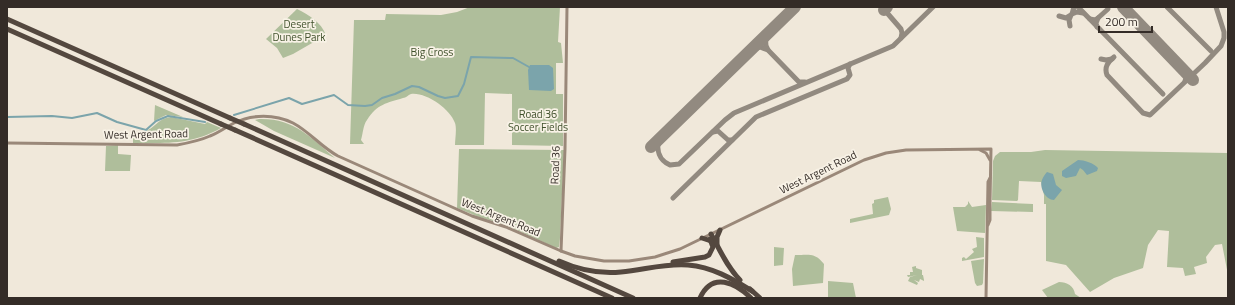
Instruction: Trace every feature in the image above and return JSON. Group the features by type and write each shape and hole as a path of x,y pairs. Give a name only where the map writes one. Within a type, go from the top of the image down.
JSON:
{"highway":[{"path":"7,19 633,298"},
{"path":"7,29 612,298"},
{"path":"478,229 561,263 585,270 615,272 708,256 713,249 710,238 711,234"},
{"path":"717,245 716,237 720,230"},
{"path":"711,234 731,271 760,298"},
{"path":"702,238 711,242"},
{"path":"655,266 677,264 701,267 730,277 752,291"},
{"path":"700,298 706,289 711,285 725,282 738,287 751,298"}],"main road":[{"name":"Road 36","path":"561,251 565,148 567,7"},
{"name":"West Argent Road","path":"7,143 181,144 207,137 243,119 261,116 277,118 299,126 328,150 338,156 472,216 506,227 561,251 596,260 629,261 667,254 860,162 886,153 913,150 991,150 991,161"},
{"path":"979,150 986,153 991,161 986,298"}],"green space":[{"name":"Big Cross","path":"470,7 560,7 558,42 561,43 563,63 556,63 556,94 563,94 563,146 512,145 512,94 485,93 484,145 455,145 456,125 448,112 437,102 417,94 411,94 405,98 392,101 379,107 365,124 361,140 364,144 350,144 354,20 385,20 386,14 441,15 457,12"},
{"name":"Desert Dunes Park","path":"297,9 310,16 318,23 326,35 283,58 277,48 266,39"},
{"path":"155,105 183,117 166,115 154,121"},
{"path":"171,117 205,124 207,122 221,128 199,138 178,142 133,143 133,131 146,131 162,120"},
{"path":"259,119 292,125 309,136 335,158 274,131 255,120"},
{"path":"118,145 118,154 131,155 130,171 105,171 106,146"},
{"path":"459,149 564,150 559,247 556,248 506,225 479,217 457,208"},
{"path":"1045,150 1228,153 1228,275 1222,244 1215,245 1206,257 1207,263 1194,267 1196,274 1185,276 1183,268 1167,267 1169,231 1158,230 1148,245 1143,268 1114,278 1090,292 1066,265 1046,261 1046,204 1044,204 1044,195 1041,182 1019,181 1017,201 992,200 993,161 995,156 1000,152 1031,152"},
{"path":"888,197 891,209 889,215 850,223 850,219 873,214 872,204 874,203 874,200"},
{"path":"968,201 972,207 986,205 985,233 957,231 953,207 965,207 968,204"},
{"path":"992,202 1033,204 1033,212 991,211"},
{"path":"976,237 984,238 984,257 962,261 962,258 964,257 966,259 974,252 972,249 977,247"},
{"path":"774,247 784,248 783,265 774,266"},
{"path":"795,255 811,255 821,260 824,264 823,283 793,286 792,269"},
{"path":"984,259 983,283 982,285 977,286 975,283 971,261"},
{"path":"916,266 916,268 922,270 924,280 920,279 919,282 914,280 918,283 917,285 908,281 910,277 917,275 908,277 907,275 910,275 910,272 913,272 912,267"},
{"path":"828,281 853,283 856,298 828,298"},
{"path":"1059,282 1070,285 1075,294 1081,298 1048,298 1042,290"}],"water":[{"path":"530,65 549,65 553,68 554,89 551,91 529,90 528,70"},
{"path":"1078,160 1086,161 1094,165 1098,168 1097,171 1087,175 1080,168 1076,176 1066,178 1062,176 1062,171"},
{"path":"1047,172 1053,174 1056,185 1062,190 1054,200 1046,196 1041,186 1042,179"}],"waterway":[{"path":"234,115 289,98 302,104 334,95 348,105 372,105 382,98 412,86 419,87 445,98 458,96 464,84 471,57 513,58 529,67"},
{"path":"7,117 52,116 72,118 97,113 117,122 146,130 156,121 168,116 205,122"}],"taxiway":[{"path":"882,7 901,29 901,38"},
{"path":"659,139 658,151 663,160 670,165 679,164 734,113 893,46 933,7"},
{"path":"1074,7 1072,14 1077,12 1083,13"},
{"path":"1078,7 1163,94"},
{"path":"1167,7 1211,51"},
{"path":"1114,57 1107,65 1107,75 1143,113 1150,115 1221,46 1224,38 1224,32 1216,7"},
{"path":"1098,18 1108,9"},
{"path":"1059,16 1066,18 1071,15 1069,20 1070,26"},
{"path":"1090,19 1095,20 1098,18 1096,23 1097,27"},
{"path":"770,31 766,40 768,50 799,82 805,82"},
{"path":"750,51 760,47 768,50"},
{"path":"1101,59 1112,59"},
{"path":"673,198 756,117 847,79 850,75 848,68 850,64"},
{"path":"1182,68 1187,75 1185,81"},
{"path":"713,132 718,131 728,140 732,140"}],"runway":[{"path":"651,147 795,7"},
{"path":"884,10 887,7"},
{"path":"1123,7 1193,80"}],"park label":[{"name":"Road 36 Soccer Fields","path":"538,120"}]}
